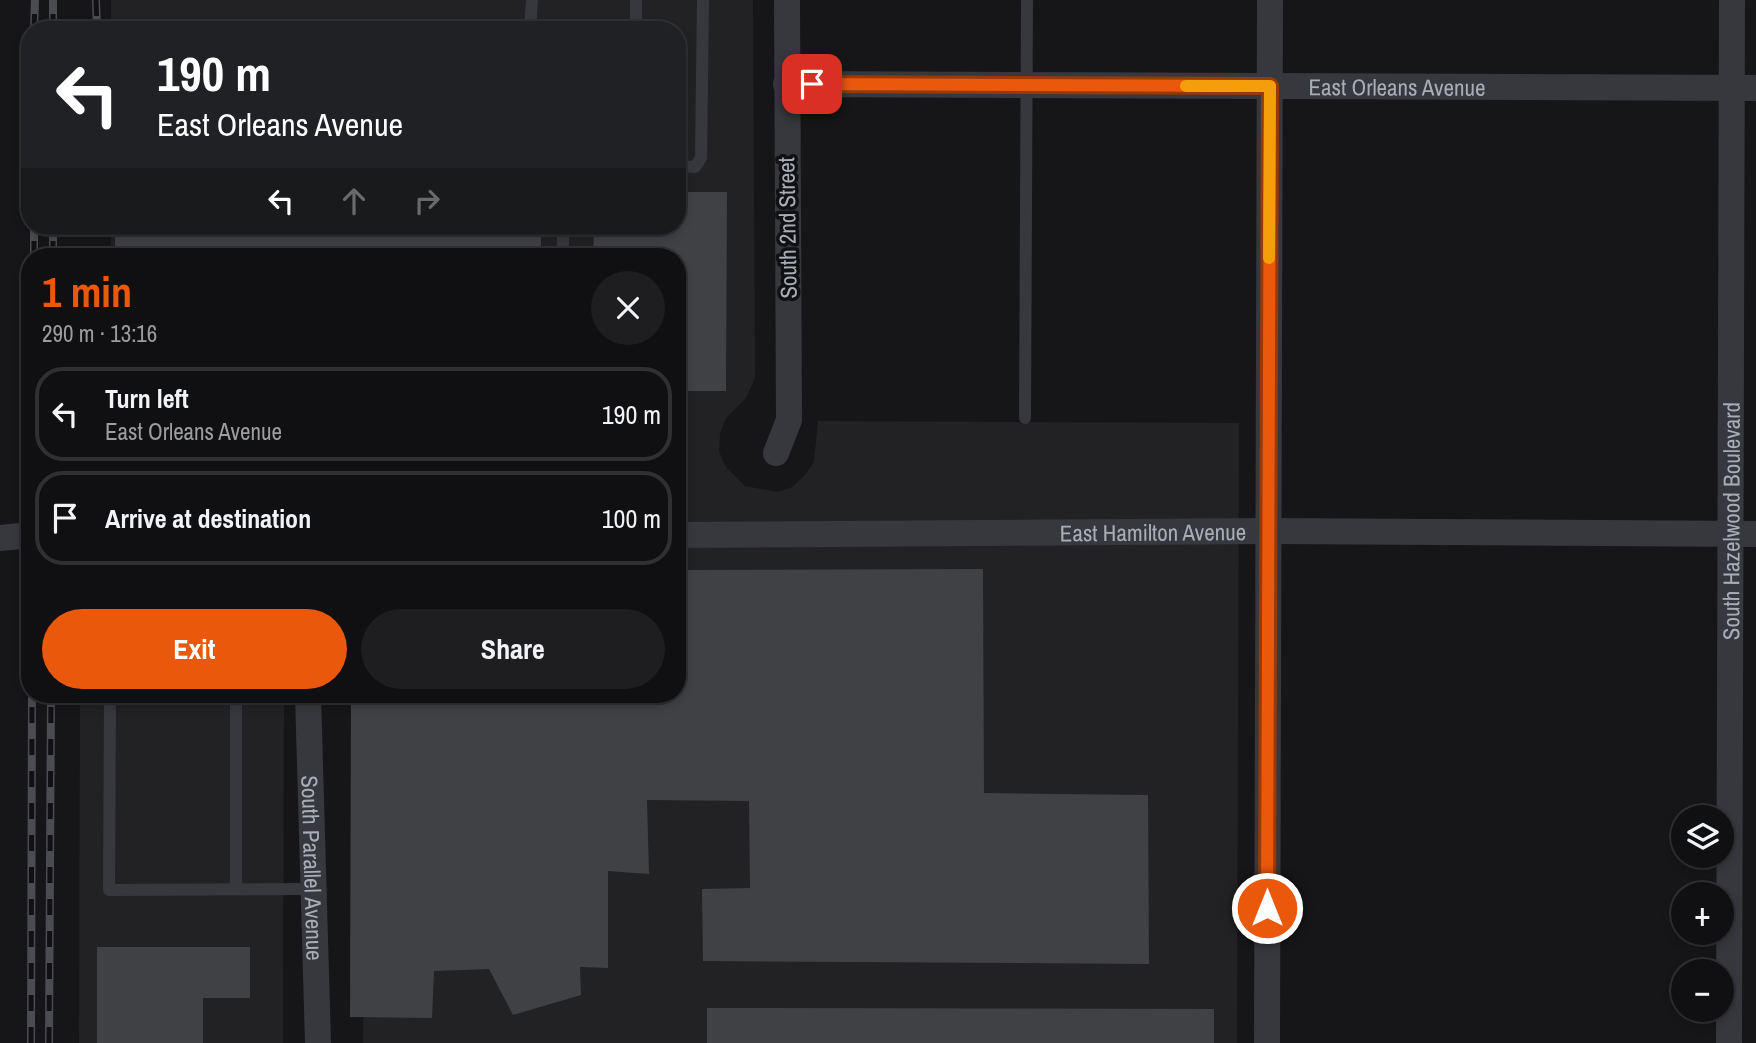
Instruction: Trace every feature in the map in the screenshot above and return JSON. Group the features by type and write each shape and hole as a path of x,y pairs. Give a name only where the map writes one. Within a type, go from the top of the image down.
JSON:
{"street":[{"name":"South 2nd Street","path":"776,453 789,420 787,0"},
{"path":"1267,1043 1270,0"},
{"name":"South Hazelwood Boulevard","path":"1729,1043 1744,534 1744,88 1732,0"},
{"name":"East Orleans Avenue","path":"786,84 1744,88"},
{"name":"East Hamilton Avenue","path":"686,535 1268,531 1744,534"},
{"path":"0,538 21,536"},
{"name":"South Parallel Avenue","path":"308,703 318,1043"}],"lane":[{"path":"531,21 532,0"},
{"path":"636,0 636,21"},
{"path":"686,166 695,167 701,158 703,0"},
{"path":"1025,418 1027,0"},
{"path":"110,703 109,890 314,889"},
{"path":"236,703 236,890"}],"shaded area":[{"path":"111,0 753,0 755,378 746,398 726,418 720,434 719,451 725,466 745,486 778,492 792,487 814,462 818,421 1239,423 1237,1043 363,1043 364,703 686,703 686,248 111,248 111,235 686,235 686,21 111,21"},
{"path":"80,703 284,703 283,1043 79,1043"}],"building":[{"path":"686,192 727,192 726,391 686,391 686,248 593,248 594,235 686,235"},
{"path":"115,235 541,235 541,248 115,248"},
{"path":"983,569 984,793 1148,795 1149,964 703,961 702,889 750,888 749,801 647,800 649,874 608,871 608,968 580,967 581,995 513,1015 489,969 434,971 432,1018 350,1017 351,703 686,703 686,570"},
{"path":"97,947 250,947 250,998 203,998 203,1043 97,1043"},
{"path":"707,1008 1214,1009 1214,1043 707,1043"}],"railway":[{"path":"34,21 35,0"},
{"path":"53,0 53,21"},
{"path":"96,0 97,21"},
{"path":"34,235 34,248"},
{"path":"53,235 53,248"},
{"path":"31,1043 32,703"},
{"path":"49,1043 51,703"}],"slow traffic":[{"path":"1186,86 1270,86 1269,258"}],"route":[{"path":"812,84 1270,86 1267,908"}]}
